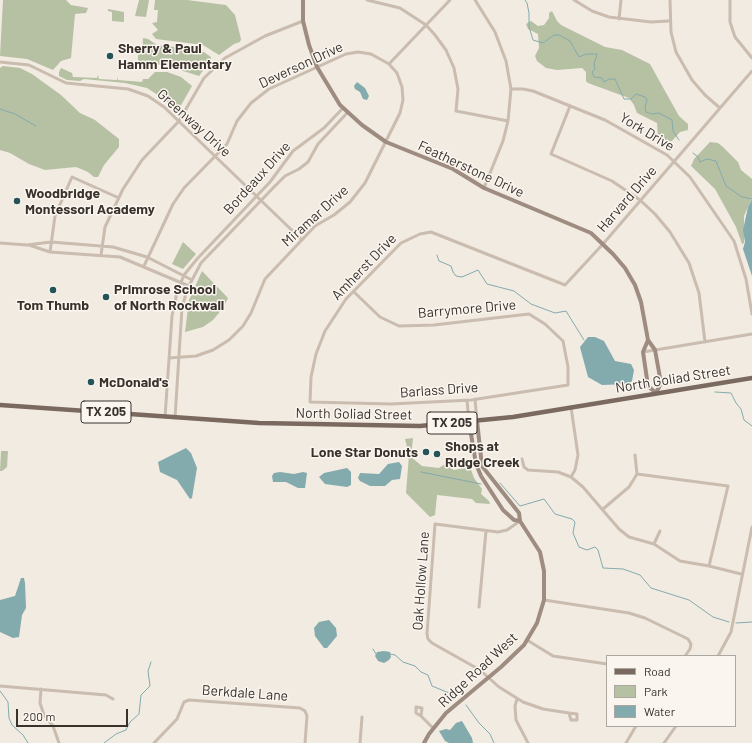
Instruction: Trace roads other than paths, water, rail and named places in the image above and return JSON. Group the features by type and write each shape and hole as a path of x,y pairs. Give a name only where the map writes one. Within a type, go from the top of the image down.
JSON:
{"main road":[{"name":"North Goliad Street","path":"0,404 270,424 402,426 477,421 752,378"}],"street":[{"name":"Featherstone Drive","path":"303,0 304,21 309,45 317,67 343,108 362,125 386,142 453,169 484,188 574,225 591,233 604,244 625,268 635,285 641,302 648,340 655,350 661,383 656,393"},
{"path":"367,0 400,8 426,25 446,50 454,68 458,88 456,111 508,121"},
{"path":"389,64 450,0"},
{"path":"475,0 481,7 495,32 506,61 511,89 508,121 503,141 484,188"},
{"path":"574,0 598,14 651,22 669,21"},
{"path":"619,18 621,0"},
{"path":"670,0 669,21 673,42 682,63 696,85 720,108"},
{"path":"730,0 730,22 735,37 752,58"},
{"path":"101,255 105,227 118,198 142,160 178,121 204,78 225,58 265,36 304,21"},
{"name":"Deverson Drive","path":"144,266 173,204 184,188 216,157 227,144 237,121 251,103 269,90 346,54 358,52 371,54 389,64"},
{"name":"Greenway Drive","path":"0,62 29,65 66,83 128,89 140,92 157,101 302,240"},
{"name":"Miramar Drive","path":"169,358 196,356 213,350 229,340 243,326 251,313 265,279 315,226 334,215 350,202 365,183 400,113 403,100 402,87 397,73 389,64"},
{"name":"Harvard Drive","path":"565,285 604,244 640,200 752,71"},
{"name":"York Drive","path":"511,89 533,91 605,120 667,155 690,177 734,241 746,279 752,314"},
{"path":"570,106 551,154 612,180 640,200 655,214 670,232 688,262 699,293 705,342"},
{"name":"Bordeaux Drive","path":"165,417 172,316 180,283 184,275 257,197 293,151 324,128 343,108"},
{"name":"Bordeaux Drive","path":"175,418 182,308 189,286 201,263 285,176 299,169 308,162 318,144 348,112"},
{"path":"50,252 55,216 72,177 118,198"},
{"name":"Bordeaux Drive","path":"223,232 228,236"},
{"name":"Amherst Drive","path":"310,402 311,377 316,354 325,331 337,312 401,243 420,234 431,232 565,285"},
{"path":"0,243 27,245 51,242 102,246 130,251 147,257 192,280"},
{"path":"27,245 50,252 120,257 189,286"},
{"name":"Barrymore Drive","path":"354,292 380,317 399,326 434,325 529,314 545,324 563,341 568,366 568,385"},
{"path":"643,352 752,334"},
{"path":"648,340 643,352 648,386 656,393"},
{"name":"Barlass Drive","path":"310,402 391,404 467,400 568,385"},
{"name":"Ridge Road West","path":"424,743 433,728 456,703 514,655 527,640 538,620 544,600 542,558 537,546 520,521 520,514 482,466 475,399"},
{"name":"Ridge Road West","path":"467,400 474,457 481,476 503,510 514,520 520,521"},
{"path":"571,407 578,456 575,470 571,477"},
{"path":"603,509 624,493 637,474 635,455"},
{"path":"474,457 480,456"},
{"path":"522,459 524,467 528,470 558,472 571,477 583,487 619,529 629,537 654,544 680,561 741,574"},
{"path":"637,474 728,486 709,566"},
{"path":"479,607 486,531 507,530 520,521"},
{"name":"Oak Hollow Lane","path":"486,531 436,524 427,634 428,639 480,670 488,677"},
{"path":"719,655 731,632 741,574 752,527"},
{"path":"654,544 660,531"},
{"path":"544,600 629,613 645,618 688,639 691,644 686,655"},
{"path":"527,640 553,656 606,664"},
{"path":"488,677 517,698 543,709 569,713"},
{"path":"0,686 106,695 113,699"},
{"path":"41,689 40,702 44,715 53,726 59,743"},
{"path":"517,698 515,706 516,720 528,743"},
{"name":"Berkdale Lane","path":"154,743 178,719 184,702 189,700 300,708 305,711 307,716 305,743"},
{"path":"421,716 433,728"},
{"path":"360,743 362,717"},
{"path":"626,743 635,727"},
{"path":"664,743 675,727"}],"water":[{"path":"357,82 365,88 369,96 367,100 363,99 360,92 355,89 354,86"},
{"path":"752,199 752,276 743,249 745,242 743,230 748,207"},
{"path":"588,337 595,337 604,341 615,361 631,364 634,370 632,381 629,384 602,385 588,377 580,347"},
{"path":"186,448 191,453 197,468 192,498 190,499 177,480 160,472 158,462"},
{"path":"399,462 402,466 400,479 392,480 385,486 370,486 360,481 358,478 360,473 379,474 388,464"},
{"path":"347,468 351,472 351,485 347,487 325,484 319,477 324,473"},
{"path":"280,472 294,474 303,472 307,473 305,488 298,488 286,482 273,482 272,476 274,473"},
{"path":"21,578 24,578 25,583 26,608 22,615 19,637 13,638 0,632 0,600 15,596"},
{"path":"329,620 336,628 337,636 327,648 324,648 315,636 314,628 319,622"},
{"path":"377,652 390,652 391,657 384,663 378,661 375,656"},
{"path":"462,721 472,738 473,743 449,743 445,741 439,731 446,729 450,730 456,723"}],"waterway":[{"path":"525,0 527,3 529,27 533,40 543,43 554,35 559,35 570,41 579,57 586,54 597,54 594,64 595,69 592,72 594,77 602,78 604,82 609,79 615,79 624,99 631,99 636,94 645,97 647,100 645,107 646,112 652,114 659,113 672,120 673,131 679,140"},
{"path":"0,109 15,114 36,126"},
{"path":"693,153 698,157 700,162 707,159 716,161 726,186 742,197 752,199"},
{"path":"437,255 439,261 451,266 456,276 462,277 478,270 487,284 514,291 531,304 555,313 566,311 584,340"},
{"path":"715,392 731,393 741,409 744,420 752,426"},
{"path":"421,472 481,484"},
{"path":"500,483 520,506 544,499 555,514 572,519 575,522 573,533 579,547 587,550 595,547 598,550 603,568 623,569 640,575 651,588 689,600 713,617 729,622"},
{"path":"736,623 752,622"},
{"path":"373,649 376,654"},
{"path":"390,654 395,655 403,662 415,666 421,672 428,675 432,686 454,695"},
{"path":"104,743 116,734 126,730 130,722 139,714 141,695 150,686 148,671 151,662"},
{"path":"0,691 8,702 9,718 12,725 23,735 28,743"},
{"path":"466,705 479,723 490,734 494,743"}],"place":[{"name":"Sherry & Paul Hamm Elementary","path":"110,56"},
{"name":"Woodbridge Montessori Academy","path":"17,201"},
{"name":"Tom Thumb","path":"53,290"},
{"name":"Primrose School of North Rockwall","path":"106,297"},
{"name":"McDonald's","path":"91,382"},
{"name":"Lone Star Donuts","path":"426,452"},
{"name":"Shops at Ridge Creek","path":"437,454"}]}
